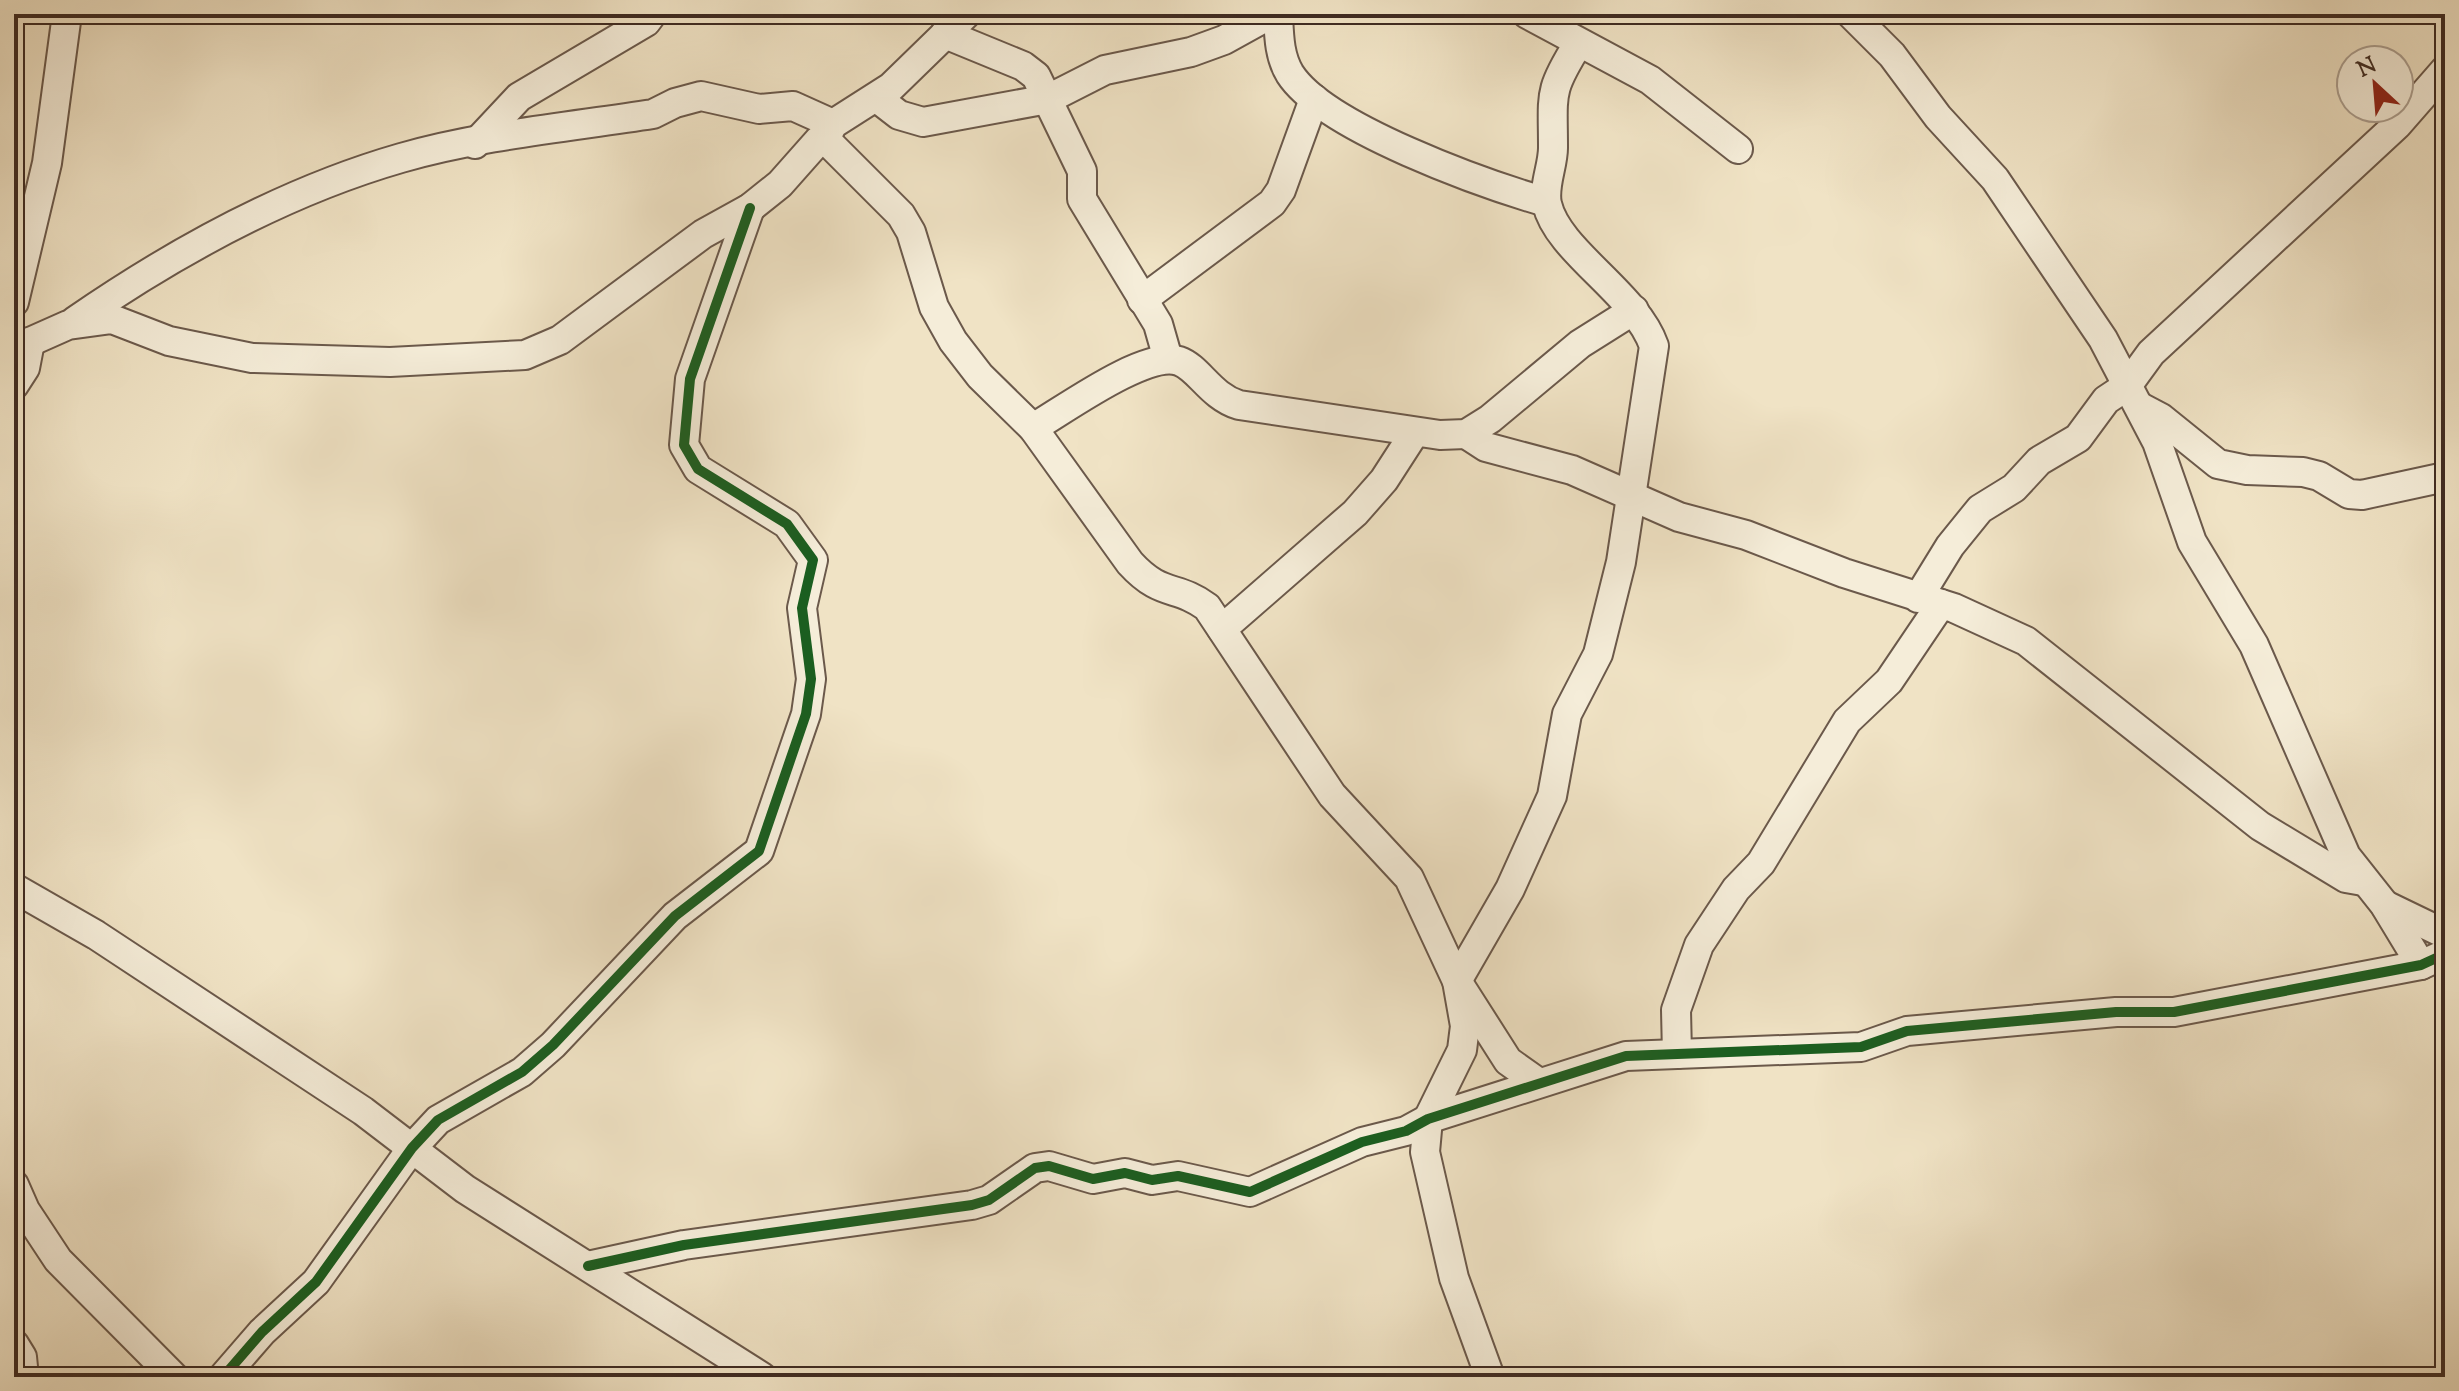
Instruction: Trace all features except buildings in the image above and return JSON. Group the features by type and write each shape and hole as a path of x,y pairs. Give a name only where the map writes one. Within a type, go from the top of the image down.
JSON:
{"street":[{"path":"14,302 47,163 67,14"},
{"path":"475,144 519,97 646,22 652,14"},
{"path":"68,325 112,319 169,341 252,358 390,362 525,355 560,340 703,234 750,208 780,184 819,140 877,98 966,14"},
{"path":"877,98 899,115 923,122 1048,99 1105,70 1191,52 1224,40 1271,14"},
{"path":"1278,14 1281,51 1290,74 1314,99 1392,144 1485,184 1546,202"},
{"path":"1527,14 1650,80 1738,149"},
{"path":"588,1266 684,1245 972,1205 989,1200 1035,1168 1049,1166 1093,1179 1125,1173 1152,1180 1173,1175 1204,1179 1242,1193 1250,1192 1362,1142 1406,1131 1428,1119 1626,1056 1861,1047 1907,1031 2116,1012 2174,1012 2433,960 2363,881 2346,856 2254,645 2192,542 2134,397 2103,339 2013,203 1938,117 1892,55 1851,14"},
{"path":"945,34 1023,66 1036,76 1082,171 1082,199 1158,324 1168,359"},
{"path":"1490,1377 1454,1278 1447,1238 1429,1177 1425,1152 1428,1119 1462,1050 1465,1026 1457,981 1510,889 1552,796 1567,714 1598,654 1609,616 1631,496 1654,346 1646,325 1569,240 1546,202 1553,153 1552,89 1578,44"},
{"path":"2134,397 2151,353 2397,125 2445,70"},
{"path":"14,385 25,368 22,346 68,325 151,268 332,181 403,158 653,114 675,103 701,96 759,109 793,106 829,132 901,215 911,232 934,307 953,341 980,376 1033,428 1147,582 1163,591 1193,597 1207,607 1332,795 1409,878 1457,981 1508,1061 1539,1083"},
{"path":"1142,300 1272,203 1281,190 1314,99"},
{"path":"223,1377 262,1332 316,1282 412,1148 438,1120 522,1072 553,1045 675,916 759,851 806,714 811,679 802,608 813,560 787,524 698,469 684,445 690,379 750,208"},
{"path":"1466,434 1490,419 1580,344 1634,310"},
{"path":"1033,428 1136,369 1168,359 1182,362 1222,399 1239,405 1415,432 1466,434 1486,447 1572,470 1679,517 1746,535 1930,601 2026,641 2260,826 2346,878 2363,881"},
{"path":"1677,1054 1676,1010 1699,945 1736,889 1761,863 1847,721 1889,681 1930,601 1950,546 1980,509 2014,488 2039,461 2078,438 2106,400 2134,397 2218,464 2247,470 2303,472 2319,476 2349,494 2362,495 2445,477"},
{"path":"1222,629 1355,513 1384,480 1415,432"},
{"path":"14,888 96,935 363,1111 465,1189 588,1266 748,1373"},
{"path":"2384,904 2445,934"},
{"path":"17,1199 58,1260 174,1377"},
{"path":"14,1344 22,1357 24,1377"}],"cycle path":[{"path":"223,1377 262,1332 316,1282 412,1148 438,1120 522,1072 553,1045 675,916 759,851 806,714 811,679 802,608 813,560 787,524 698,469 684,445 690,379 750,208"},
{"path":"588,1266 684,1245 972,1205 989,1200 1035,1168 1049,1166 1093,1179 1125,1173 1152,1180 1178,1176 1250,1192 1362,1142 1406,1131 1428,1119 1626,1056 1861,1047 1907,1031 2116,1012 2174,1012 2421,965 2445,954"}]}
